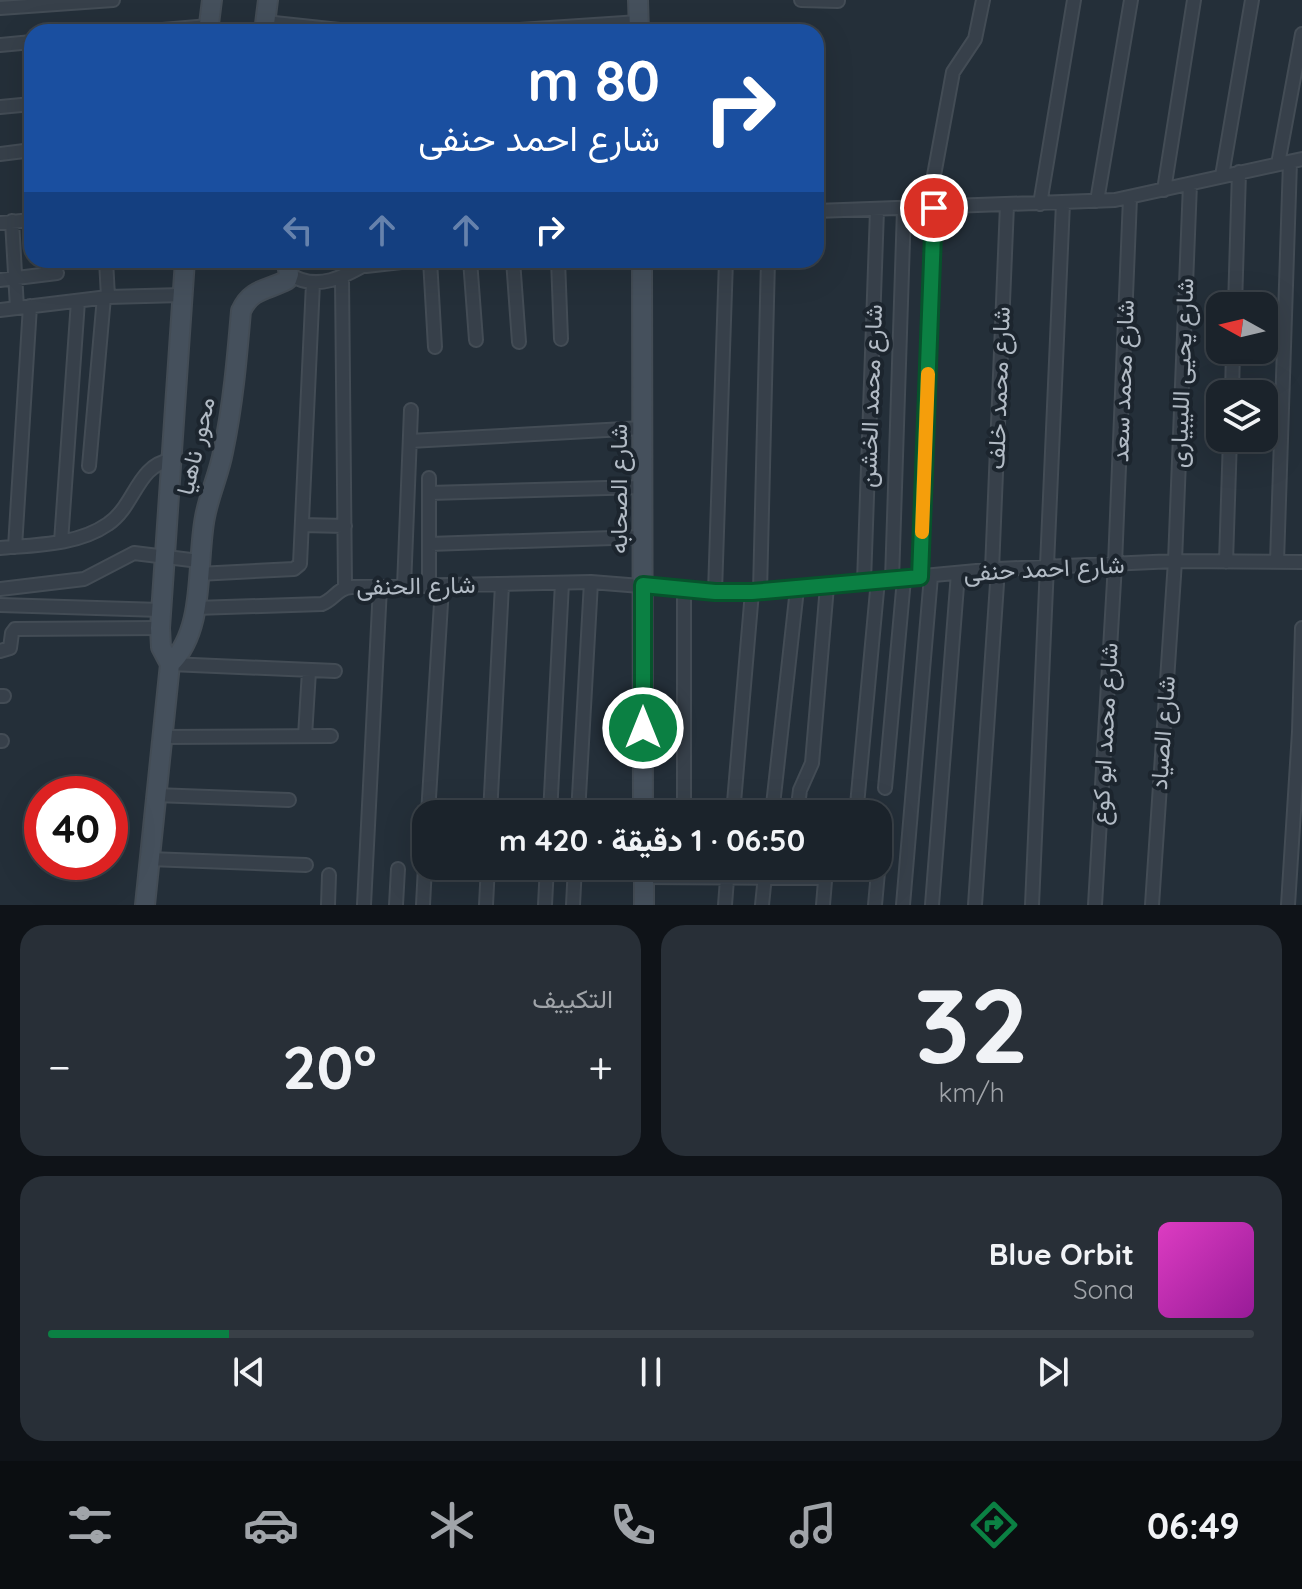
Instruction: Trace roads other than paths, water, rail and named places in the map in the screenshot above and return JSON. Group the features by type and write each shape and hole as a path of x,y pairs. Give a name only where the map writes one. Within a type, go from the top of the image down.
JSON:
{"main road":[{"path":"210,24 212,0"},
{"path":"265,24 268,0"},
{"path":"638,0 639,24"},
{"name":"محور ناهيا","path":"170,664 161,647 160,619 184,268"},
{"name":"محور ناهيا","path":"145,905 170,664 190,638 205,514 223,452 235,383 241,311 251,295 284,283 288,268"},
{"name":"شارع الصحابه","path":"642,268 643,800"},
{"path":"644,880 644,905"}],"street":[{"path":"0,8 113,0"},
{"path":"801,0 838,1"},
{"path":"903,905 926,577 931,208 953,72 975,39 983,0"},
{"path":"1040,204 1074,0"},
{"path":"1097,201 1131,0"},
{"path":"1164,190 1194,0"},
{"path":"1222,176 1252,0"},
{"path":"1277,562 1290,162 1302,34"},
{"path":"0,45 24,43"},
{"path":"0,107 24,105"},
{"path":"0,154 24,151"},
{"path":"824,211 1130,198 1290,162"},
{"path":"1235,292 1239,172"},
{"name":"شارع يحيى الليبيارى","path":"1175,561 1190,184"},
{"name":"شارع محمد سعد","path":"1115,564 1130,198"},
{"path":"1032,905 1063,203"},
{"name":"شارع محمد خلف","path":"975,905 995,570 1007,205"},
{"path":"885,788 898,579 904,209"},
{"name":"شارع محمد الخشن","path":"857,800 871,581 877,210"},
{"path":"6,222 23,307 15,547"},
{"path":"89,466 106,297 106,268"},
{"path":"289,268 301,281 313,283 342,278 359,268"},
{"path":"430,268 435,347"},
{"path":"471,268 476,340"},
{"path":"514,268 519,342"},
{"path":"558,268 561,339"},
{"path":"715,592 726,268"},
{"path":"734,800 756,592 768,268"},
{"path":"0,280 57,273"},
{"path":"342,278 345,587"},
{"path":"0,589 84,579 134,553 165,556 198,567 298,567 313,283"},
{"path":"0,310 106,297 182,295"},
{"path":"61,542 78,301"},
{"path":"404,587 411,410"},
{"path":"410,441 642,428"},
{"path":"1226,562 1230,452"},
{"path":"0,548 61,542 108,525 124,510 145,474 160,461 171,460"},
{"path":"428,800 436,587 429,544 429,478"},
{"path":"429,493 643,487"},
{"path":"302,525 345,526"},
{"path":"429,544 643,537"},
{"name":"شارع احمد حنفى","path":"643,585 715,592 756,592 1047,567 1175,561 1302,562"},
{"name":"شارع الصياد","path":"1152,905 1175,561"},
{"name":"شارع محمد ابو كوع","path":"1095,905 1115,564"},
{"path":"932,905 958,573"},
{"path":"579,800 591,582"},
{"name":"شارع الحنفى","path":"195,608 322,604 345,587 591,582 643,585"},
{"path":"551,800 562,583"},
{"path":"491,800 502,585"},
{"path":"799,800 812,763 827,586"},
{"path":"364,905 380,587"},
{"path":"774,800 797,589"},
{"path":"684,590 684,800"},
{"path":"0,605 160,619"},
{"path":"0,651 10,648 15,629 160,619"},
{"path":"1288,905 1302,628"},
{"path":"170,664 335,671"},
{"path":"305,736 309,671"},
{"path":"161,737 331,736"},
{"path":"155,795 289,800"},
{"path":"892,819 910,821"},
{"path":"149,859 306,865"},
{"path":"396,905 398,869"},
{"path":"328,905 329,875"},
{"path":"423,905 424,880"},
{"path":"486,905 487,880"},
{"path":"545,905 546,880"},
{"path":"573,905 574,880"},
{"path":"725,905 727,880"},
{"path":"762,905 765,880"},
{"path":"823,905 824,880"},
{"path":"875,905 877,880"}]}
